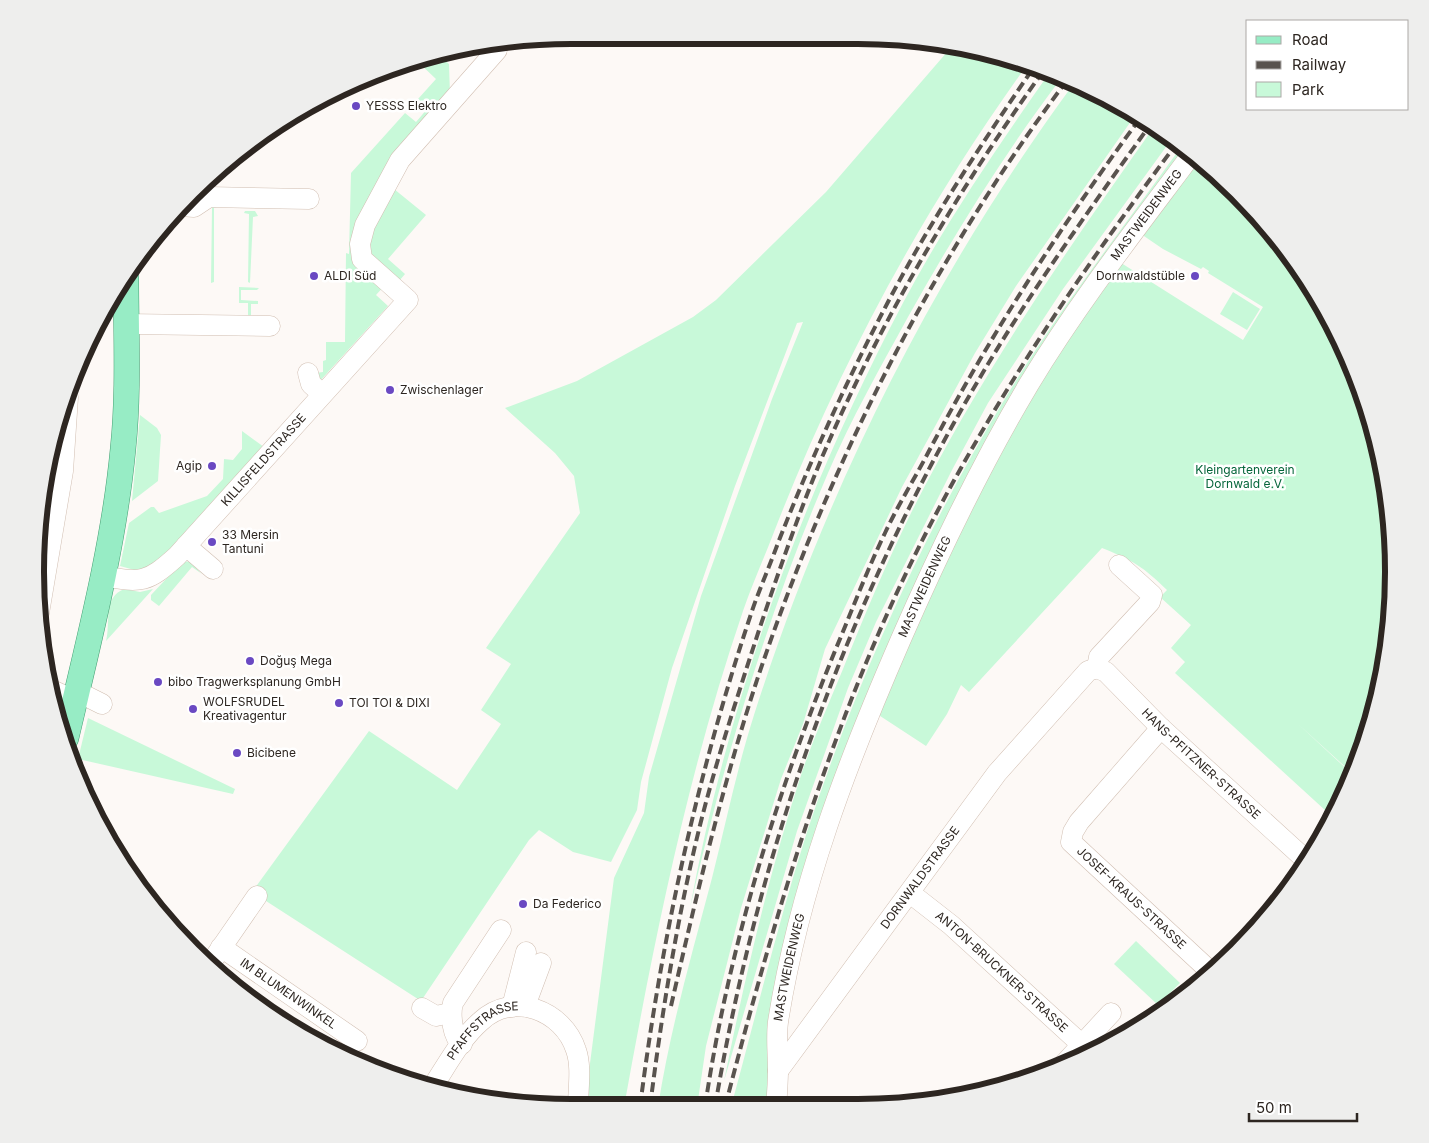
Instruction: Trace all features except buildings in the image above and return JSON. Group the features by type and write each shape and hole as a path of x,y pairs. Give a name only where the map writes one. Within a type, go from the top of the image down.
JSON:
{"main road":[{"path":"68,728 112,530 124,446 126,289"}],"street":[{"name":"KILLISFELDSTRASSE","path":"102,576 137,580 151,578 186,546 408,300 362,259 360,244 365,225 400,160 497,50"},
{"name":"MASTWEIDENWEG","path":"778,1071 778,1026 792,954 803,905 829,821 859,736 941,548 976,478 1030,383 1069,321 1187,160"},
{"path":"190,207 194,207 209,197 309,199"},
{"path":"126,324 270,326"},
{"path":"308,373 311,384 322,394"},
{"path":"44,581 63,471 66,420"},
{"path":"186,546 213,569"},
{"path":"1097,668 1099,657 1150,602 1152,595 1119,565"},
{"name":"DORNWALDSTRASSE","path":"778,1071 997,773 1088,671 1097,668"},
{"name":"HANS-PFITZNER-STRASSE","path":"1097,668 1106,672 1161,728 1302,856"},
{"path":"58,691 102,704"},
{"name":"JOSEF-KRAUS-STRASSE","path":"1161,728 1078,822 1071,842 1206,967"},
{"name":"ANTON-BRUCKNER-STRASSE","path":"910,893 951,925 1085,1048"},
{"path":"213,959 257,896"},
{"path":"462,1044 458,1041 450,1013 453,1002 501,930"},
{"name":"IM BLUMENWINKEL","path":"221,947 357,1041"},
{"path":"518,1006 534,958"},
{"name":"PFAFFSTRASSE","path":"436,1081 481,1020 494,1012 518,1006 553,1016 568,1032 577,1052 578,1099"},
{"path":"422,1008 436,1016 450,1013"},
{"path":"1088,1046 1111,1014"},
{"path":"776,1099 778,1071"}],"green space":[{"path":"947,52 1023,71 989,120 918,233 855,350 799,470 743,611 705,733 660,919 626,1099 587,1099 589,1071 614,878 644,813 649,777 701,596 772,399 803,322 797,323 735,486 672,668 641,782 637,810 611,862 573,852 539,830 529,840 421,1001 252,892 369,731 457,790 501,724 481,710 511,664 486,648 580,513 574,476 555,453 505,408 577,381 693,317 716,300 826,192"},
{"path":"444,60 449,64 450,95 358,232 385,285 376,295 388,306 319,382 316,373 323,372 323,361 326,360 326,342 345,342 346,253 349,254 351,173 405,113 416,122 428,108 418,99 436,79 422,66"},
{"path":"1045,79 1058,83 981,193 944,255 866,394 828,473 786,579 749,687 717,797 690,908 706,829 748,673 774,596 803,521 834,446 904,301 937,242"},
{"path":"1070,89 1131,121 1016,286 975,353 902,487 825,649 803,724 781,779 741,908 706,1046 698,1099 659,1099 675,1020 742,755 783,631 815,548 850,466 889,385 930,307 975,230"},
{"path":"1150,132 1168,145 1063,289 988,403 952,470 876,622 848,688 797,831 724,1081 740,1003 790,810 802,772 859,629 911,513 937,462 1025,316"},
{"path":"1177,152 1179,153 1183,156 1055,329 819,819 769,1099 733,1099 796,866 826,776 869,666 918,558 973,453 1023,369 1067,304"},
{"name":"Kleingartenverein Dornwald e.V.","path":"1191,163 1231,198 1276,250 1296,278 1331,338 1357,402 1367,435 1381,503 1384,537 1384,606 1375,674 1367,708 1347,768 1297,723 1347,769 1331,805 1326,811 1175,673 1185,662 1171,648 1191,625 1160,597 1167,590 1151,575 1130,561 1102,548 969,692 961,685 947,714 926,746 874,712 984,469 1118,261 1243,340 1263,307 1208,273 1209,271 1203,267 1201,269 1163,249 1138,232"},
{"path":"394,189 426,215 388,259 405,274 399,281 364,251 363,244"},
{"path":"220,206 214,208 214,282 211,283 212,208 207,207"},
{"path":"245,211 255,211 258,216 253,217 250,283 248,282 249,214 244,213"},
{"path":"239,287 259,288 257,290 241,290 241,300 258,301 258,304 251,304 251,316 248,316 248,303 239,303"},
{"path":"1233,292 1260,309 1247,330 1220,314"},
{"path":"140,415 157,428 161,435 158,481 132,501"},
{"path":"242,431 264,447 160,564 138,571 120,566 129,523 151,507 154,507 159,513 207,496 223,479 224,459 233,460 242,449"},
{"path":"183,561 190,562 202,574 192,567 159,606 151,600 151,595"},
{"path":"125,589 140,592 153,589 106,641 110,604 118,593"},
{"path":"88,718 235,789 233,794 78,758"},
{"path":"1136,941 1180,983 1158,1005 1114,964"}],"railway":[{"path":"641,1099 659,982 683,859 713,737 756,598 816,451 858,361 904,271 958,182 1030,73"},
{"path":"651,1099 675,943 688,878 709,791 750,657 806,498 846,405 896,305 981,162 1039,77"},
{"path":"671,1006 710,842 744,720 785,600 817,521 851,443 888,367 929,292 972,219 1063,86"},
{"path":"706,1099 715,1046 742,926 777,807 819,691 885,533 952,408 1002,322 1056,239 1136,124"},
{"path":"717,1099 734,1009 757,912 785,817 817,723 853,630 894,539 939,451 988,364 1046,272 1146,130"},
{"path":"727,1099 786,887 810,814 835,742 893,602 926,533 1012,381 1108,237 1173,149"}],"place":[{"name":"YESSS Elektro","path":"356,106"},
{"name":"ALDI Süd","path":"314,276"},
{"name":"Dornwaldstüble","path":"1195,276"},
{"name":"Zwischenlager","path":"390,390"},
{"name":"Agip","path":"212,466"},
{"name":"33 Mersin Tantuni","path":"212,542"},
{"name":"Doğuş Mega","path":"250,661"},
{"name":"bibo Tragwerksplanung GmbH","path":"158,682"},
{"name":"TOI TOI & DIXI","path":"339,703"},
{"name":"WOLFSRUDEL Kreativagentur","path":"193,709"},
{"name":"Bicibene","path":"237,753"},
{"name":"Da Federico","path":"523,904"}]}
